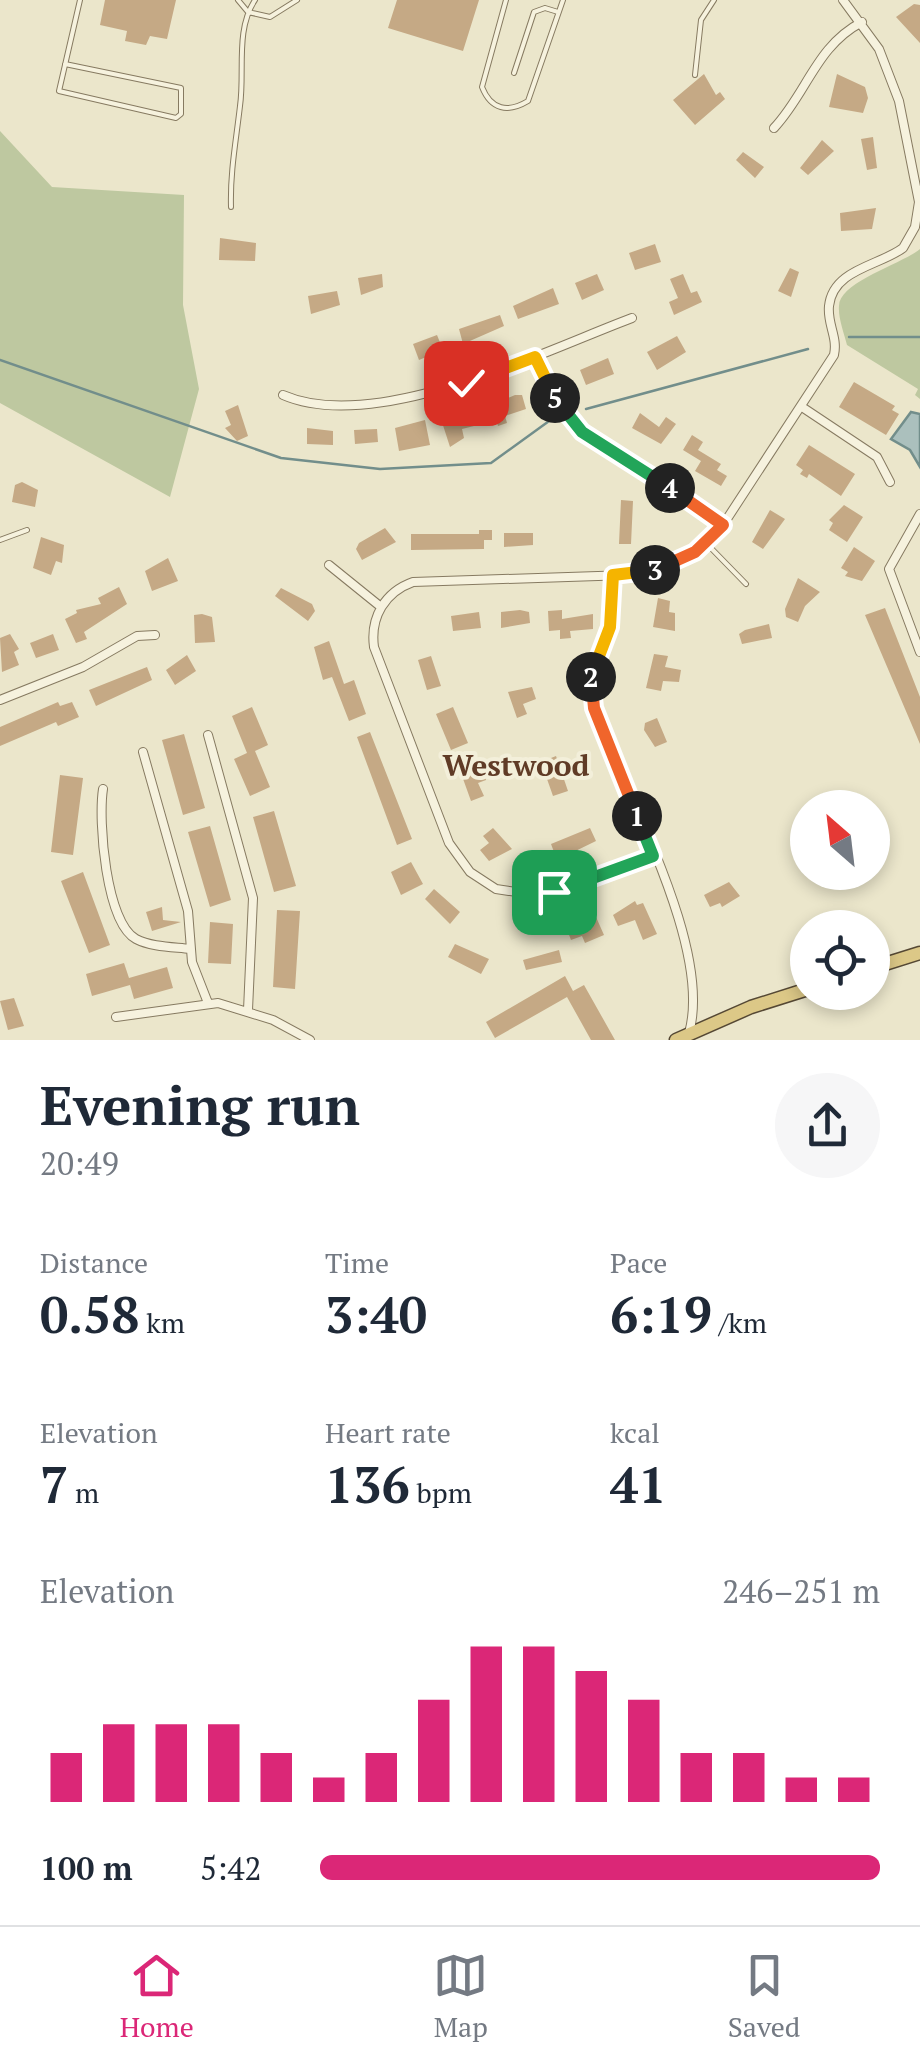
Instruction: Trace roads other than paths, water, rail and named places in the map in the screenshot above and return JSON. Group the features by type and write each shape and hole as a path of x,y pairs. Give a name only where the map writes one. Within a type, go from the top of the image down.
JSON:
{"highway":[{"path":"890,962 920,953"},
{"path":"683,1038 790,996"}],"street":[{"path":"653,856 536,895 496,888 470,872 449,843 374,647 374,626 393,591 424,580 613,575 658,569 706,544 723,525 830,362 836,346 828,314 832,295 854,271 904,248 918,214 918,189 889,69 862,22 843,0"},
{"path":"774,128 796,104 824,52 862,22"},
{"path":"283,395 327,402 393,400 466,383 632,318"},
{"path":"535,357 557,401 582,432 723,525"},
{"path":"802,408 878,458 890,482"},
{"path":"920,514 889,569 920,652"},
{"path":"329,565 381,607"},
{"path":"613,575 610,627 591,678 590,694 686,946 692,1018 683,1038"},
{"path":"0,700 83,667 137,636 155,634"},
{"path":"208,735 253,898 248,1010"},
{"path":"144,752 188,911 190,949 208,1003"},
{"path":"103,789 104,867 128,931 136,940 190,949"},
{"path":"116,1017 146,1016 208,1003 248,1010 310,1040"}],"lane":[{"path":"65,64 181,88 180,114 176,118 62,94 65,64 80,0"},
{"path":"238,0 248,12 270,17 297,0"},
{"path":"231,206 230,164 248,12 256,0"},
{"path":"506,0 482,88 495,106 505,110 528,102 563,0"},
{"path":"695,76 701,20 714,0"},
{"path":"514,73 534,12 545,8 558,12"},
{"path":"0,540 27,530"},
{"path":"706,544 746,584"}],"waterway":[{"path":"849,337 920,337"},
{"path":"586,409 808,349"},
{"path":"0,360 281,458 380,469 491,463 556,416"}],"district":[{"name":"Westwood","path":"516,765"}]}
